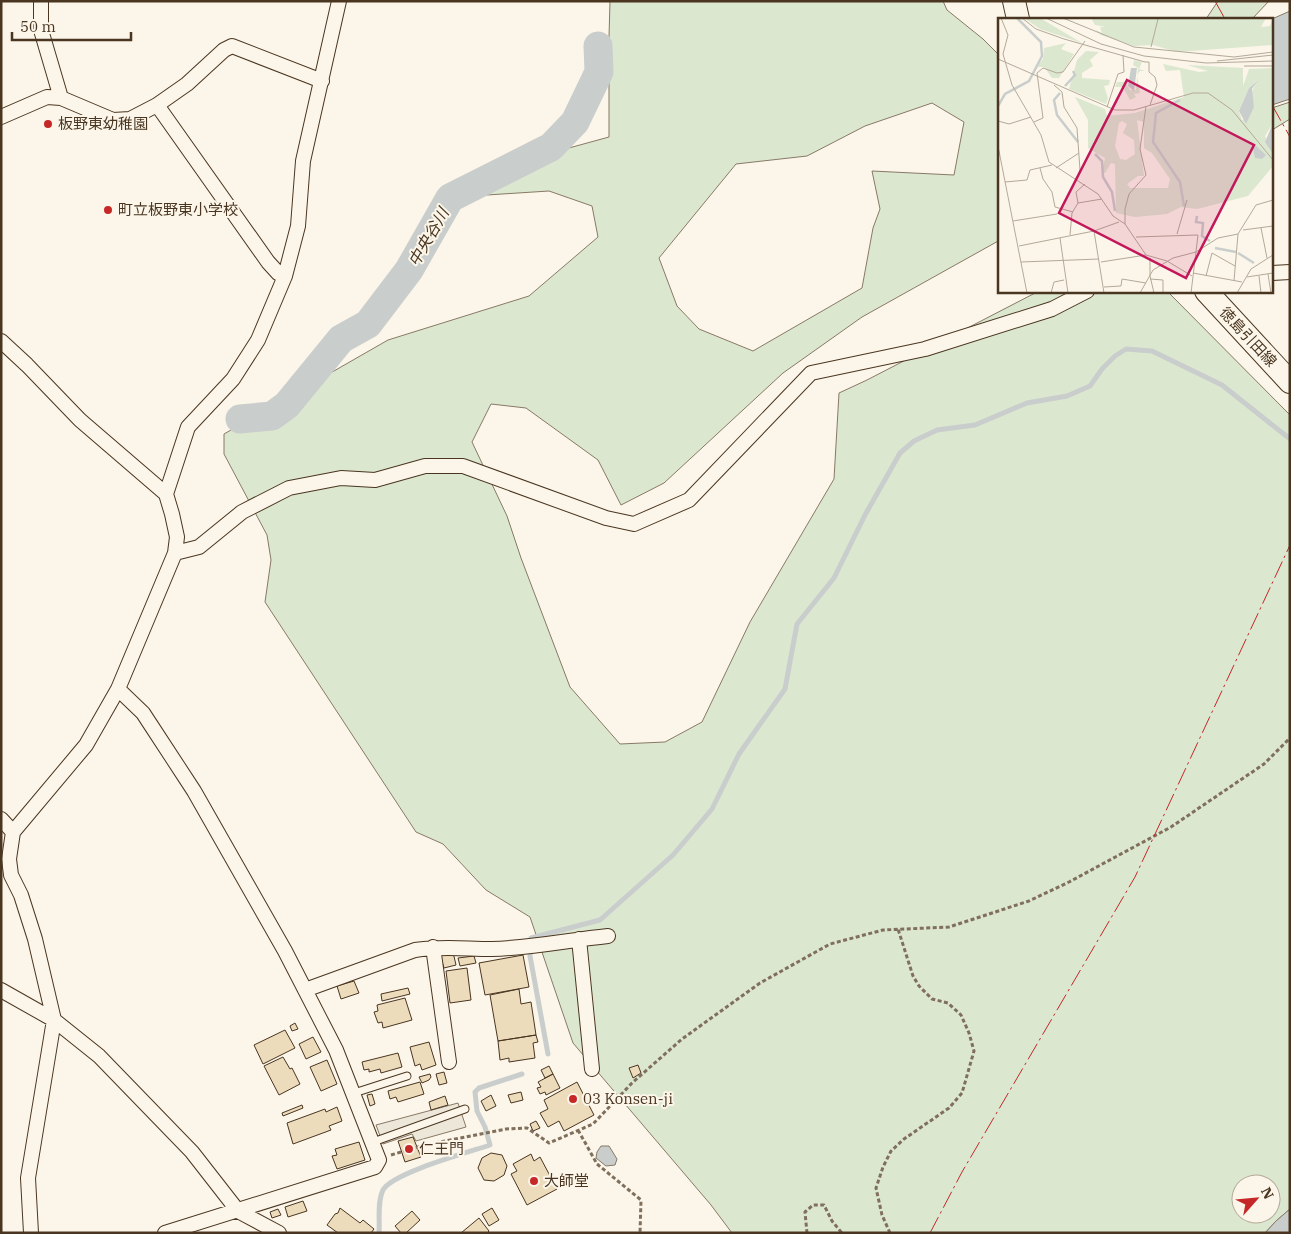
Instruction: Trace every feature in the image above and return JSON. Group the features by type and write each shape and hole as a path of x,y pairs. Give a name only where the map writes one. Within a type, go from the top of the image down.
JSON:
{"main road":[{"path":"1014,1 1018,18"},
{"name":"徳島引田線","path":"1207,292 1290,382"}],"street":[{"path":"41,1 41,30 61,98"},
{"path":"166,494 188,427 233,379 258,340 285,276 298,226 303,161 339,1"},
{"path":"1,117 47,97 61,98 113,120 130,119 157,106 187,84 224,50 232,46 322,81"},
{"path":"157,106 268,262 278,273 285,276"},
{"path":"1274,273 1290,272"},
{"path":"175,553 198,547 242,512 289,488 341,478 375,480 425,466 463,466 606,518 634,524 689,500 811,373 924,349 1052,309 1085,292"},
{"path":"1,341 80,420 166,494 177,537 175,553 118,689 86,745 13,832 6,877 21,895 35,939 54,1020 28,1178 31,1233"},
{"path":"118,689 143,713 194,791 285,951 336,1050 379,1160 375,1167 165,1233"},
{"path":"1,819 13,832"},
{"path":"306,990 415,950 433,947 493,949 608,936"},
{"path":"579,939 592,1069"},
{"path":"433,947 449,1062"},
{"path":"1,990 54,1020 99,1056 192,1152 238,1211 279,1233"}],"lane":[{"path":"354,1093 407,1076"},
{"path":"373,1142 465,1109"}],"path":[{"path":"379,1160 425,1145 491,1132 527,1128 549,1142 593,1124 632,1083 682,1039 760,983 830,944 884,930 949,927 1029,901 1171,827 1264,764 1290,738"},
{"path":"890,1233 882,1215 876,1188 883,1167 891,1151 949,1108 962,1093 974,1051 969,1032 961,1015 948,1003 932,999 919,986 913,976 898,929"},
{"path":"578,1130 597,1164 642,1200 640,1233"},
{"path":"807,1233 805,1212 813,1205 824,1204 832,1221 842,1233"}],"green space":[{"path":"610,1 943,1 947,10 983,39 998,54 998,241 862,317 783,373 664,483 621,505 598,460 526,408 491,404 472,442 507,516 570,687 620,744 665,742 702,722 750,622 834,479 839,393 1037,292 1168,292 1290,415 1290,1209 1281,1217 1281,1174 1231,1174 1231,1224 1273,1224 1265,1233 732,1233 711,1205 573,1043 530,917 486,890 443,844 416,832 265,602 271,560 267,535 224,454 224,434 388,340 529,296 598,237 592,206 549,191 487,195 485,171 609,137","holes":["932,103 964,122 954,175 872,171 880,209 873,228 862,288 753,351 699,329 677,306 659,258 736,164 807,156 865,126"]},
{"path":"1218,1 1269,1 1253,18 1207,18"},
{"path":"1290,102 1290,119 1274,129 1274,107"}],"shaded area":[{"path":"1290,11 1290,99 1274,104 1274,18"},
{"path":"458,1103 466,1127 416,1141 412,1134 383,1144 376,1125"},
{"path":"601,1146 609,1146 617,1159 615,1165 606,1166 596,1158"},
{"path":"1290,1209 1290,1233 1265,1233 1273,1224 1281,1224 1281,1217"}],"building":[{"path":"453,952 456,965 444,968 440,955"},
{"path":"523,955 529,987 485,995 479,963"},
{"path":"474,956 476,963 460,966 458,958"},
{"path":"467,968 471,1000 450,1003 446,971"},
{"path":"354,981 359,993 341,999 337,986"},
{"path":"408,988 410,994 382,1001 381,994"},
{"path":"519,989 521,1004 531,1002 536,1035 498,1041 490,995"},
{"path":"405,998 412,1020 383,1028 382,1022 378,1023 374,1012 378,1011 377,1005"},
{"path":"295,1023 298,1029 292,1031 290,1026"},
{"path":"285,1030 295,1048 263,1064 254,1045"},
{"path":"536,1035 538,1042 533,1043 535,1058 509,1062 509,1058 500,1060 498,1041"},
{"path":"313,1037 321,1052 306,1059 299,1044"},
{"path":"429,1042 436,1065 422,1070 420,1064 415,1066 410,1047"},
{"path":"398,1053 402,1067 381,1073 380,1069 369,1072 369,1069 364,1070 362,1062"},
{"path":"283,1057 290,1069 292,1068 300,1084 279,1095 264,1066"},
{"path":"327,1060 337,1084 321,1091 310,1067"},
{"path":"638,1065 641,1073 633,1078 629,1068"},
{"path":"549,1066 553,1074 545,1078 541,1070"},
{"path":"444,1072 447,1083 439,1085 436,1074"},
{"path":"430,1074 429,1080 422,1083 419,1077"},
{"path":"553,1074 560,1088 546,1095 545,1092 540,1094 537,1088 541,1087 538,1082"},
{"path":"420,1082 424,1094 398,1102 396,1097 390,1099 388,1091"},
{"path":"577,1082 594,1115 564,1131 559,1121 548,1127 540,1113 548,1109 544,1100"},
{"path":"521,1092 523,1100 511,1103 508,1095"},
{"path":"372,1094 375,1104 370,1106 367,1095"},
{"path":"491,1095 496,1106 486,1111 481,1101"},
{"path":"445,1096 448,1105 431,1110 429,1102"},
{"path":"302,1105 303,1108 283,1116 282,1113"},
{"path":"337,1107 342,1121 329,1126 331,1130 293,1144 287,1123 325,1109 326,1112"},
{"path":"536,1121 540,1128 533,1131 530,1124"},
{"name":"仁王門","path":"413,1137 421,1157 405,1162 398,1141"},
{"path":"359,1142 365,1160 337,1169 332,1156 337,1155 335,1149"},
{"path":"491,1153 502,1155 507,1166 504,1175 494,1181 484,1180 478,1168 482,1158"},
{"name":"大師堂","path":"531,1154 534,1161 540,1157 557,1189 527,1205 511,1174 517,1171 513,1164"},
{"path":"303,1201 307,1211 288,1217 285,1207"},
{"path":"340,1208 360,1223 363,1220 374,1229 371,1233 338,1233 327,1225"},
{"path":"492,1208 499,1220 489,1226 482,1214"},
{"path":"278,1209 281,1215 272,1218 270,1212"},
{"path":"412,1211 420,1220 406,1233 401,1233 395,1226"},
{"path":"479,1218 489,1231 487,1233 461,1233"}],"waterway":[{"name":"中央谷川","path":"240,419 272,416 287,405 341,339 368,324 409,270 450,198 551,147 575,122 599,72 598,46"},
{"path":"548,1054 530,956 531,938 600,920 673,855 712,809 739,754 785,689 797,624 834,578 865,515 900,453 914,441 937,430 975,425 1027,403 1067,396 1090,386 1102,369 1115,356 1126,349 1152,351 1222,385 1290,439"},
{"path":"379,1233 379,1205 383,1190 389,1183 415,1170 490,1145 485,1127 477,1111 475,1092 479,1088 522,1074"}],"power":[{"path":"1215,1 1224,18"},
{"path":"1274,109 1290,137"},
{"path":"930,1233 962,1172 1135,877 1290,545"}],"place":[{"name":"板野東幼稚園","path":"48,124"},
{"name":"町立板野東小学校","path":"108,210"},
{"name":"03 Konsen-ji","path":"573,1099"},
{"name":"仁王門","path":"409,1149"},
{"name":"大師堂","path":"534,1181"}]}
